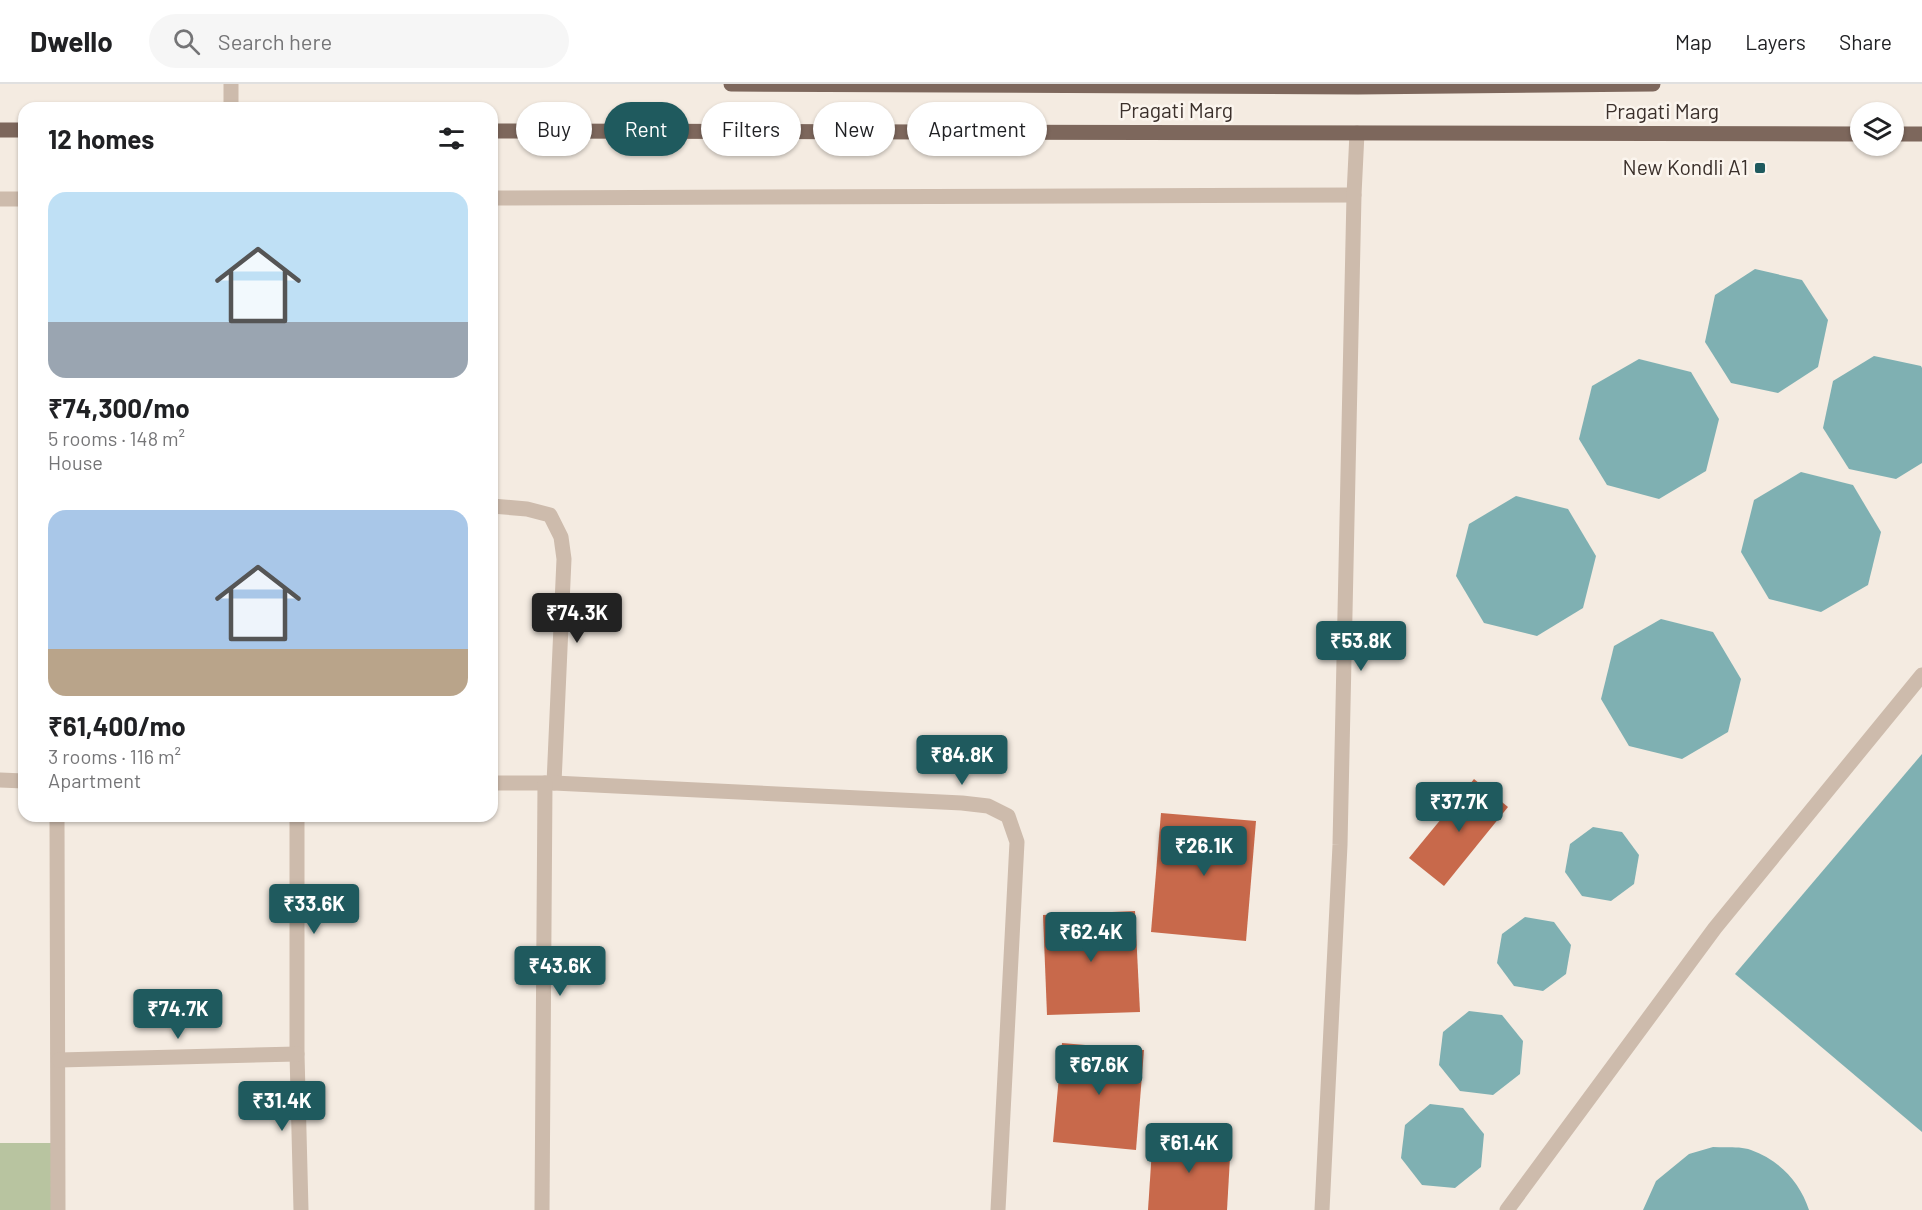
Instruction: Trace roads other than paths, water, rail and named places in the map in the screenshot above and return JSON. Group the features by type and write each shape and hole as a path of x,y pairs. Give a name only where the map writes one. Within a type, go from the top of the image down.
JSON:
{"main road":[{"name":"Pragati Marg","path":"731,84 1653,84"},
{"path":"0,130 18,130"},
{"name":"Pragati Marg","path":"498,132 1850,134"},
{"path":"1904,134 1922,134"}],"street":[{"path":"231,84 231,102"},
{"path":"1323,1210 1340,844 1354,195 1358,133"},
{"path":"498,198 1354,195"},
{"path":"0,199 18,199"},
{"path":"498,506 527,508 550,515 561,537 564,559 550,783 542,1210"},
{"path":"1507,1210 1716,928 1922,675"},
{"path":"0,780 18,781"},
{"path":"498,783 550,783 962,803 988,806 1008,816 1017,842 998,1210"},
{"path":"57,822 58,1210"},
{"path":"297,822 297,1054 301,1210"},
{"path":"59,1060 297,1054"}],"water":[{"path":"1755,269 1802,280 1828,320 1818,367 1778,393 1731,383 1705,342 1715,295"},
{"path":"1874,356 1922,368 1922,463 1896,479 1849,469 1823,428 1833,381"},
{"path":"1639,359 1691,372 1719,419 1706,471 1659,499 1607,485 1579,439 1592,386"},
{"path":"1801,472 1853,485 1881,532 1868,585 1821,612 1769,599 1741,552 1754,500"},
{"path":"1516,496 1568,509 1596,556 1583,608 1537,636 1484,623 1456,576 1469,524"},
{"path":"1661,619 1713,632 1741,679 1728,732 1682,759 1629,746 1601,699 1614,646"},
{"path":"1922,754 1922,1132 1735,974"},
{"path":"1593,827 1622,832 1639,855 1634,884 1611,901 1582,896 1565,872 1570,844"},
{"path":"1525,917 1554,922 1571,945 1566,974 1543,991 1514,986 1497,963 1502,934"},
{"path":"1469,1011 1502,1015 1523,1041 1520,1074 1493,1095 1460,1091 1439,1065 1443,1032"},
{"path":"1430,1104 1463,1108 1484,1134 1481,1167 1455,1188 1422,1185 1401,1158 1405,1125"},
{"path":"1713,1147 1747,1149 1771,1160 1794,1181 1809,1210 1643,1210 1656,1181 1689,1154"}],"place":[{"name":"New Kondli A1","path":"1760,168"}]}
